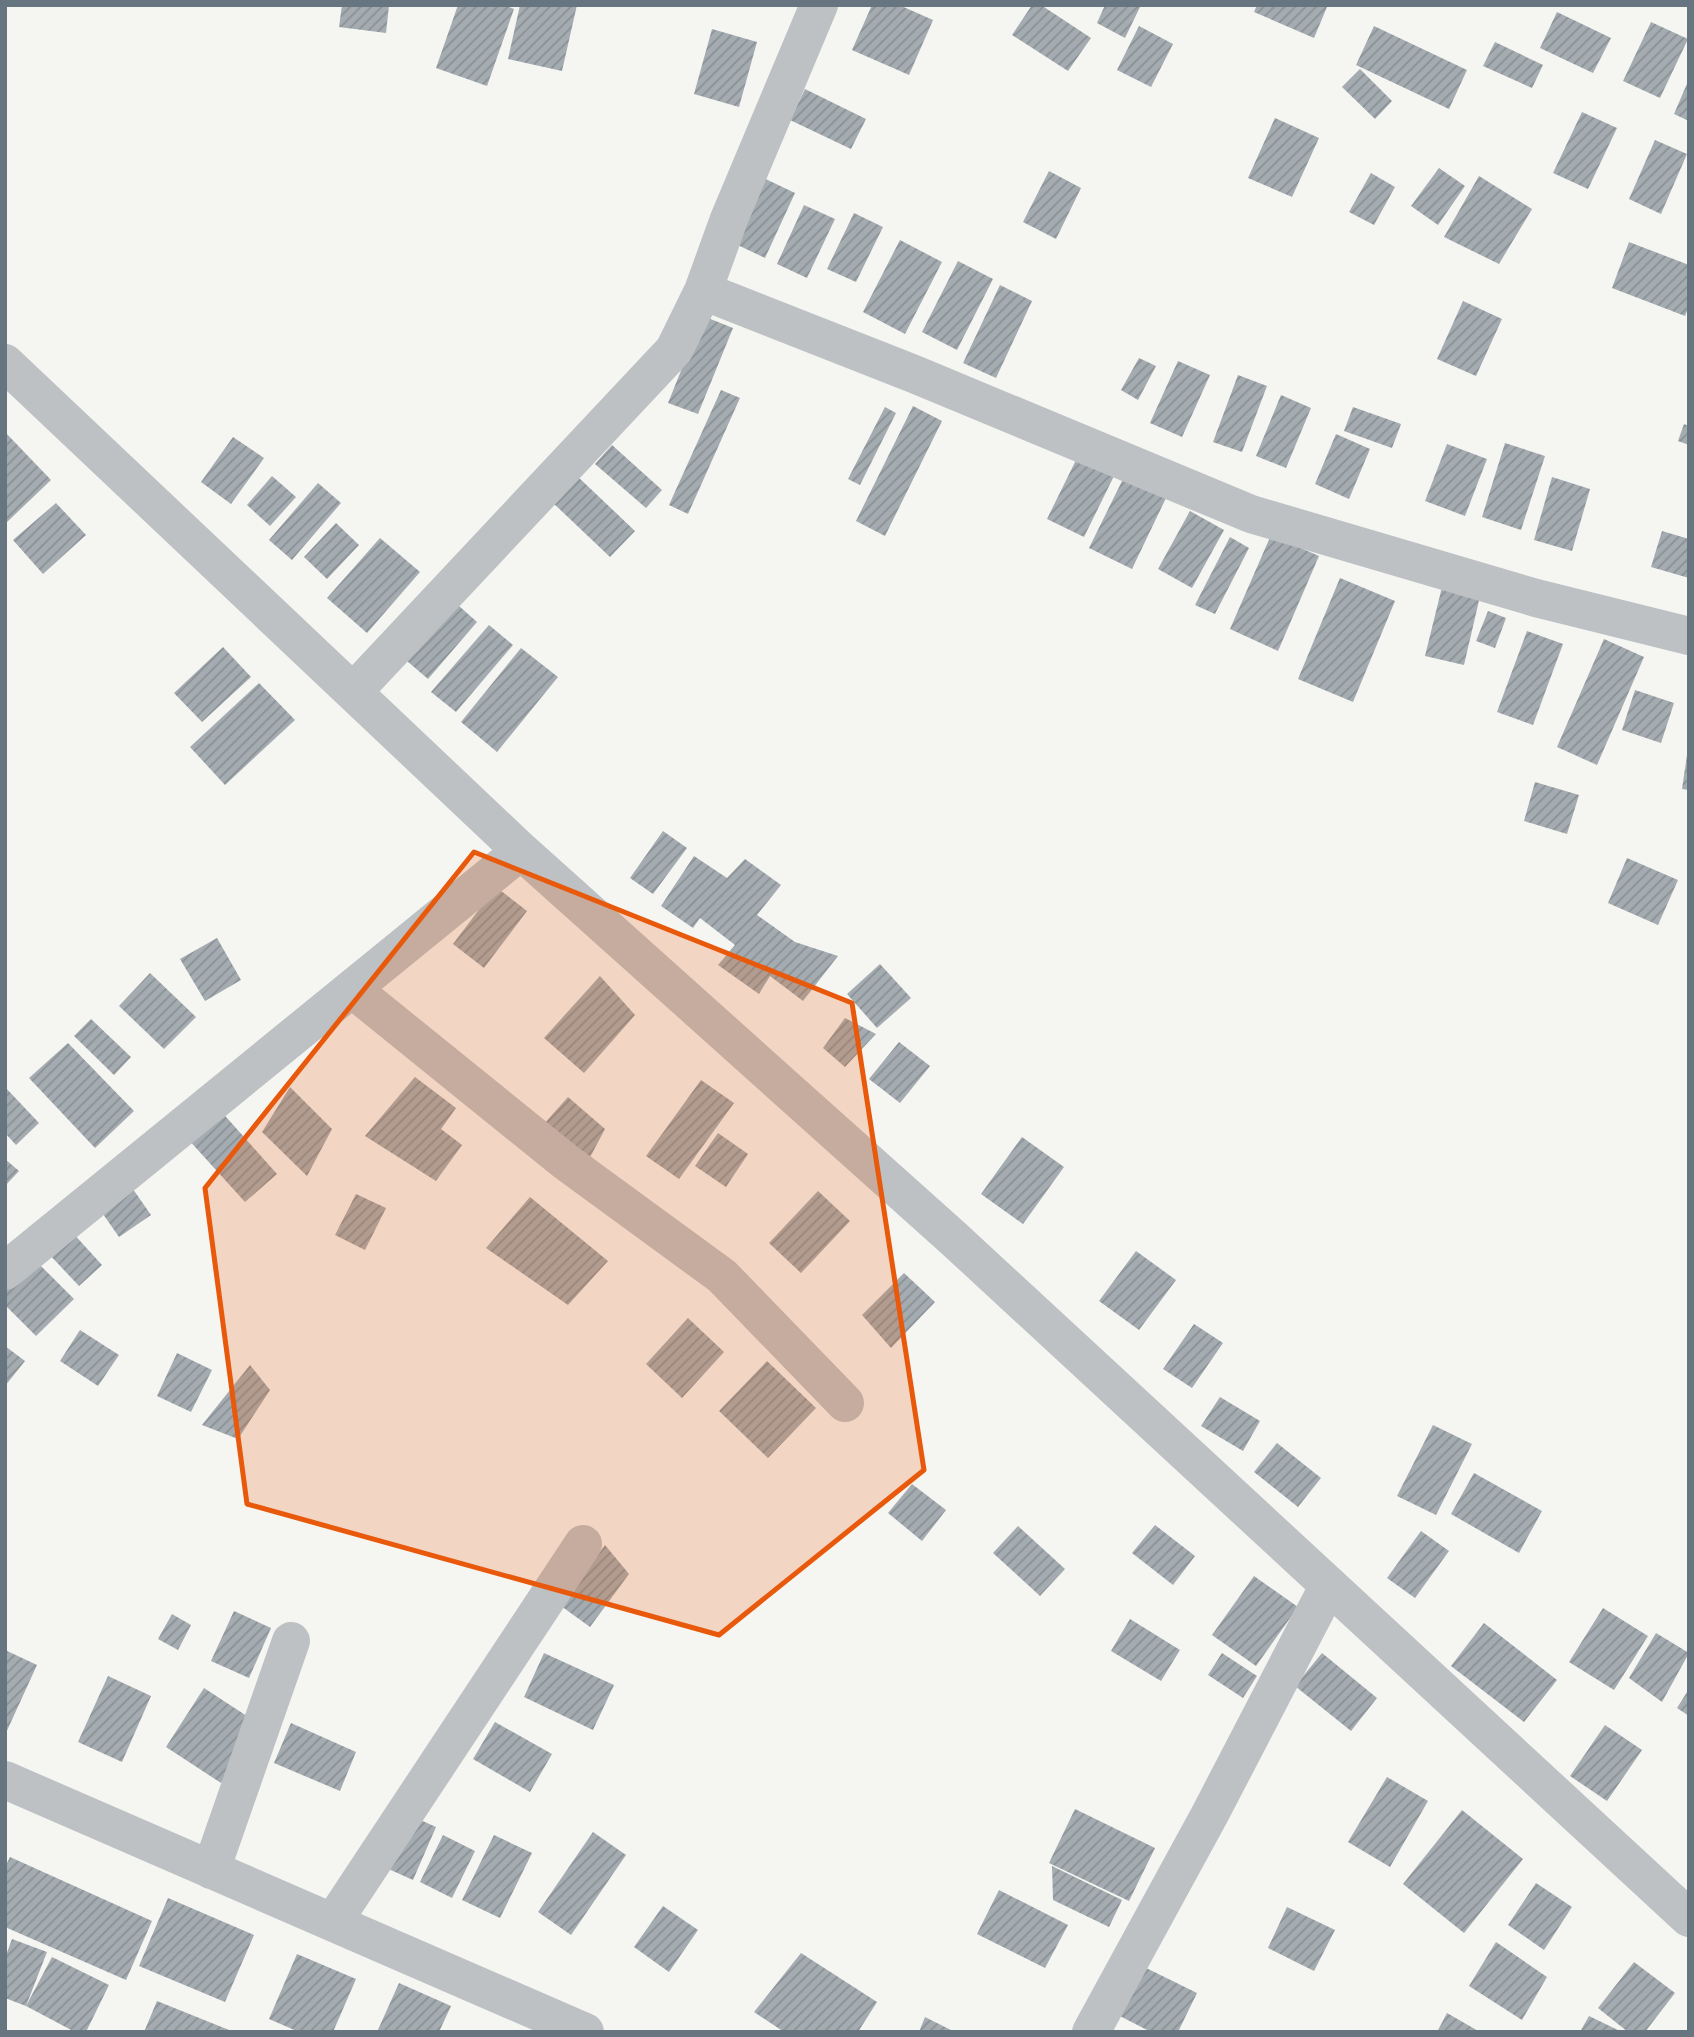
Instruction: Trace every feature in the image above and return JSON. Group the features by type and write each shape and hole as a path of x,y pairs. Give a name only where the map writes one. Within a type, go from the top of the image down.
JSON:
{"street":[{"path":"353,692 674,350 703,291 744,183 819,5"},
{"path":"703,291 914,374 1251,514 1536,598 1689,636"},
{"path":"5,363 521,851 953,1238 1689,1918"},
{"path":"5,1270 521,851"},
{"path":"352,989 566,1162 722,1276 845,1403"},
{"path":"333,1922 583,1544"},
{"path":"1091,2032 1210,1814 1329,1585"},
{"path":"211,1870 291,1640"},
{"path":"5,1780 585,2032"}],"highlighted area":[{"path":"474,852 852,1003 924,1470 719,1635 247,1504 205,1188"}],"building":[{"path":"342,5 389,5 386,33 339,27"},
{"path":"458,5 504,5 514,9 487,86 436,68"},
{"path":"520,5 577,5 562,71 508,59"},
{"path":"872,5 899,5 933,20 909,75 852,50"},
{"path":"1032,5 1041,5 1091,38 1068,71 1012,35"},
{"path":"1105,5 1141,5 1125,38 1097,23"},
{"path":"1257,5 1327,7 1314,38 1254,12"},
{"path":"1557,12 1611,38 1593,73 1540,48"},
{"path":"1651,22 1688,39 1660,98 1623,81"},
{"path":"1139,26 1173,44 1151,87 1117,70"},
{"path":"1374,26 1467,70 1449,109 1356,65"},
{"path":"712,29 757,42 739,107 694,94"},
{"path":"1495,42 1543,65 1532,88 1483,66"},
{"path":"1360,69 1392,101 1375,119 1342,87"},
{"path":"1689,79 1689,121 1674,114"},
{"path":"805,89 866,119 851,149 790,120"},
{"path":"1582,112 1617,128 1588,189 1553,173"},
{"path":"1275,118 1319,138 1292,197 1248,178"},
{"path":"1655,140 1687,154 1661,214 1629,199"},
{"path":"1439,168 1465,186 1438,225 1411,206"},
{"path":"1049,171 1081,188 1056,239 1023,222"},
{"path":"1371,173 1395,187 1374,225 1349,212"},
{"path":"755,174 795,193 765,258 725,239"},
{"path":"1479,176 1532,209 1499,264 1444,237"},
{"path":"804,205 835,219 807,278 777,264"},
{"path":"854,213 883,227 856,282 827,269"},
{"path":"900,240 942,262 905,334 863,312"},
{"path":"1629,242 1689,265 1689,306 1685,316 1612,288"},
{"path":"958,261 993,279 957,350 922,332"},
{"path":"1000,285 1032,301 996,378 963,363"},
{"path":"1463,301 1502,319 1476,376 1437,359"},
{"path":"703,316 733,328 698,414 668,403"},
{"path":"1139,358 1156,366 1138,400 1121,390"},
{"path":"1178,361 1210,375 1182,437 1150,423"},
{"path":"1238,375 1267,386 1242,452 1213,442"},
{"path":"721,390 740,398 688,514 669,505"},
{"path":"1281,395 1311,408 1286,468 1256,456"},
{"path":"913,406 942,421 885,536 856,521"},
{"path":"885,407 896,413 860,485 848,479"},
{"path":"1353,407 1401,424 1392,448 1344,431"},
{"path":"1684,424 1689,426 1689,445 1678,441"},
{"path":"5,432 51,480 5,524"},
{"path":"1336,434 1370,449 1349,499 1315,484"},
{"path":"233,437 264,458 231,504 201,482"},
{"path":"1505,443 1545,456 1521,530 1482,517"},
{"path":"1447,444 1487,459 1465,516 1425,501"},
{"path":"612,445 662,490 646,508 595,464"},
{"path":"1077,458 1114,476 1084,537 1047,519"},
{"path":"576,475 635,531 610,557 551,501"},
{"path":"272,476 296,497 270,526 247,505"},
{"path":"1124,477 1166,498 1132,569 1089,548"},
{"path":"1552,477 1590,489 1572,551 1534,540"},
{"path":"318,483 341,503 292,560 269,540"},
{"path":"56,503 86,535 43,574 13,540"},
{"path":"1190,511 1224,530 1192,588 1158,569"},
{"path":"336,523 359,545 327,579 304,557"},
{"path":"1662,531 1689,539 1689,578 1651,567"},
{"path":"1271,535 1319,556 1278,651 1230,629"},
{"path":"1230,537 1249,548 1215,614 1195,605"},
{"path":"380,538 420,572 367,633 327,598"},
{"path":"1340,578 1395,601 1353,702 1298,679"},
{"path":"1443,583 1481,592 1464,665 1425,656"},
{"path":"450,598 477,622 428,679 400,655"},
{"path":"1488,611 1506,618 1495,648 1476,641"},
{"path":"489,625 513,645 456,712 431,692"},
{"path":"1527,631 1563,644 1533,725 1497,712"},
{"path":"1604,639 1644,657 1597,765 1557,747"},
{"path":"223,647 251,677 202,722 174,693"},
{"path":"521,648 558,677 497,752 461,722"},
{"path":"259,683 295,720 225,785 190,747"},
{"path":"1635,690 1674,703 1661,743 1622,730"},
{"path":"1689,755 1689,790 1682,789"},
{"path":"1535,782 1579,795 1567,834 1524,821"},
{"path":"663,831 687,848 653,894 630,878"},
{"path":"694,856 727,878 745,859 781,885 757,915 795,942 838,956 803,1001 770,976 759,994 718,965 735,945 700,918 693,928 661,906"},
{"path":"1627,858 1678,880 1658,925 1608,903"},
{"path":"496,887 527,911 484,968 453,944"},
{"path":"217,938 241,980 205,1001 180,959"},
{"path":"880,964 911,998 877,1028 847,994"},
{"path":"150,973 196,1017 164,1049 119,1006"},
{"path":"600,976 635,1015 584,1073 544,1038"},
{"path":"845,1018 876,1034 845,1067 823,1048"},
{"path":"91,1019 131,1057 114,1075 74,1036"},
{"path":"899,1042 930,1066 900,1103 869,1079"},
{"path":"68,1043 134,1111 95,1148 29,1078"},
{"path":"415,1077 456,1108 441,1129 462,1145 436,1181 365,1136"},
{"path":"701,1080 734,1103 679,1179 646,1156"},
{"path":"5,1087 39,1123 16,1145 5,1133"},
{"path":"290,1087 332,1129 307,1176 262,1132"},
{"path":"568,1097 605,1129 587,1163 543,1125"},
{"path":"219,1109 277,1174 245,1202 187,1138"},
{"path":"718,1133 748,1154 726,1187 695,1166"},
{"path":"1022,1137 1064,1167 1023,1224 981,1194"},
{"path":"5,1159 19,1171 5,1186"},
{"path":"128,1182 151,1215 119,1237 96,1204"},
{"path":"818,1191 850,1221 801,1273 769,1243"},
{"path":"356,1194 386,1208 365,1250 335,1235"},
{"path":"530,1197 608,1261 568,1305 486,1248"},
{"path":"71,1231 102,1265 79,1286 47,1252"},
{"path":"1136,1251 1176,1280 1139,1330 1099,1301"},
{"path":"34,1259 74,1299 36,1336 5,1305 5,1287"},
{"path":"904,1273 935,1302 891,1348 862,1315"},
{"path":"688,1318 724,1352 682,1398 646,1364"},
{"path":"1194,1324 1223,1343 1192,1388 1163,1369"},
{"path":"80,1330 119,1355 98,1386 60,1361"},
{"path":"5,1346 25,1361 5,1386"},
{"path":"177,1353 212,1370 191,1412 157,1396"},
{"path":"767,1361 816,1408 768,1458 719,1411"},
{"path":"250,1365 270,1390 238,1439 202,1425"},
{"path":"1220,1397 1260,1421 1243,1451 1201,1426"},
{"path":"1433,1425 1472,1444 1436,1515 1397,1496"},
{"path":"1277,1443 1321,1478 1298,1507 1254,1472"},
{"path":"1474,1473 1542,1511 1519,1553 1451,1514"},
{"path":"912,1484 946,1510 922,1541 888,1513"},
{"path":"1155,1525 1195,1556 1173,1585 1132,1553"},
{"path":"1018,1526 1065,1569 1040,1596 993,1553"},
{"path":"1421,1531 1449,1551 1415,1598 1387,1578"},
{"path":"605,1545 629,1574 590,1627 561,1606"},
{"path":"1254,1576 1298,1607 1256,1666 1212,1635"},
{"path":"1603,1608 1648,1636 1614,1690 1569,1662"},
{"path":"234,1611 271,1628 249,1678 211,1661"},
{"path":"172,1614 191,1625 178,1650 158,1639"},
{"path":"1130,1619 1180,1650 1161,1681 1111,1651"},
{"path":"1484,1623 1557,1680 1524,1722 1451,1666"},
{"path":"1656,1633 1689,1653 1662,1702 1629,1678"},
{"path":"5,1650 37,1665 5,1735"},
{"path":"544,1653 614,1685 593,1730 524,1697"},
{"path":"1222,1653 1257,1676 1243,1698 1208,1675"},
{"path":"1322,1653 1377,1698 1351,1731 1295,1686"},
{"path":"108,1676 151,1696 122,1762 78,1742"},
{"path":"204,1688 259,1724 221,1783 166,1747"},
{"path":"1689,1689 1689,1716 1677,1708"},
{"path":"495,1722 552,1754 530,1792 473,1759"},
{"path":"291,1723 356,1752 340,1791 274,1763"},
{"path":"1605,1725 1642,1750 1607,1801 1570,1776"},
{"path":"1387,1777 1428,1801 1390,1867 1348,1842"},
{"path":"1075,1809 1155,1848 1129,1901 1049,1863"},
{"path":"1462,1810 1523,1859 1464,1933 1403,1884"},
{"path":"407,1814 436,1827 413,1880 384,1867"},
{"path":"593,1832 626,1855 571,1935 538,1912"},
{"path":"443,1835 475,1851 452,1898 420,1882"},
{"path":"494,1835 532,1853 500,1918 462,1900"},
{"path":"10,1857 152,1921 126,1980 5,1927 5,1867"},
{"path":"1052,1866 1122,1900 1109,1927 1053,1900"},
{"path":"1536,1883 1572,1907 1544,1950 1508,1925"},
{"path":"999,1890 1068,1925 1045,1968 977,1934"},
{"path":"168,1898 254,1935 225,2002 139,1966"},
{"path":"663,1906 698,1930 669,1972 634,1947"},
{"path":"1287,1907 1335,1930 1314,1971 1268,1948"},
{"path":"12,1939 47,1952 26,2006 5,1998 5,1958"},
{"path":"1496,1942 1547,1977 1522,2020 1469,1986"},
{"path":"801,1953 877,2002 858,2032 784,2032 754,2012"},
{"path":"297,1954 356,1979 333,2032 299,2032 269,2019"},
{"path":"52,1957 109,1985 86,2032 75,2032 26,2006"},
{"path":"1634,1962 1675,1993 1645,2032 1628,2032 1598,2008"},
{"path":"1138,1964 1197,1993 1178,2032 1151,2032 1114,2013"},
{"path":"399,1983 451,2006 439,2032 377,2032"},
{"path":"157,2001 234,2032 144,2032"},
{"path":"1447,2013 1480,2032 1437,2032"},
{"path":"1589,2016 1622,2032 1580,2032"},
{"path":"925,2017 955,2032 919,2032"}]}
